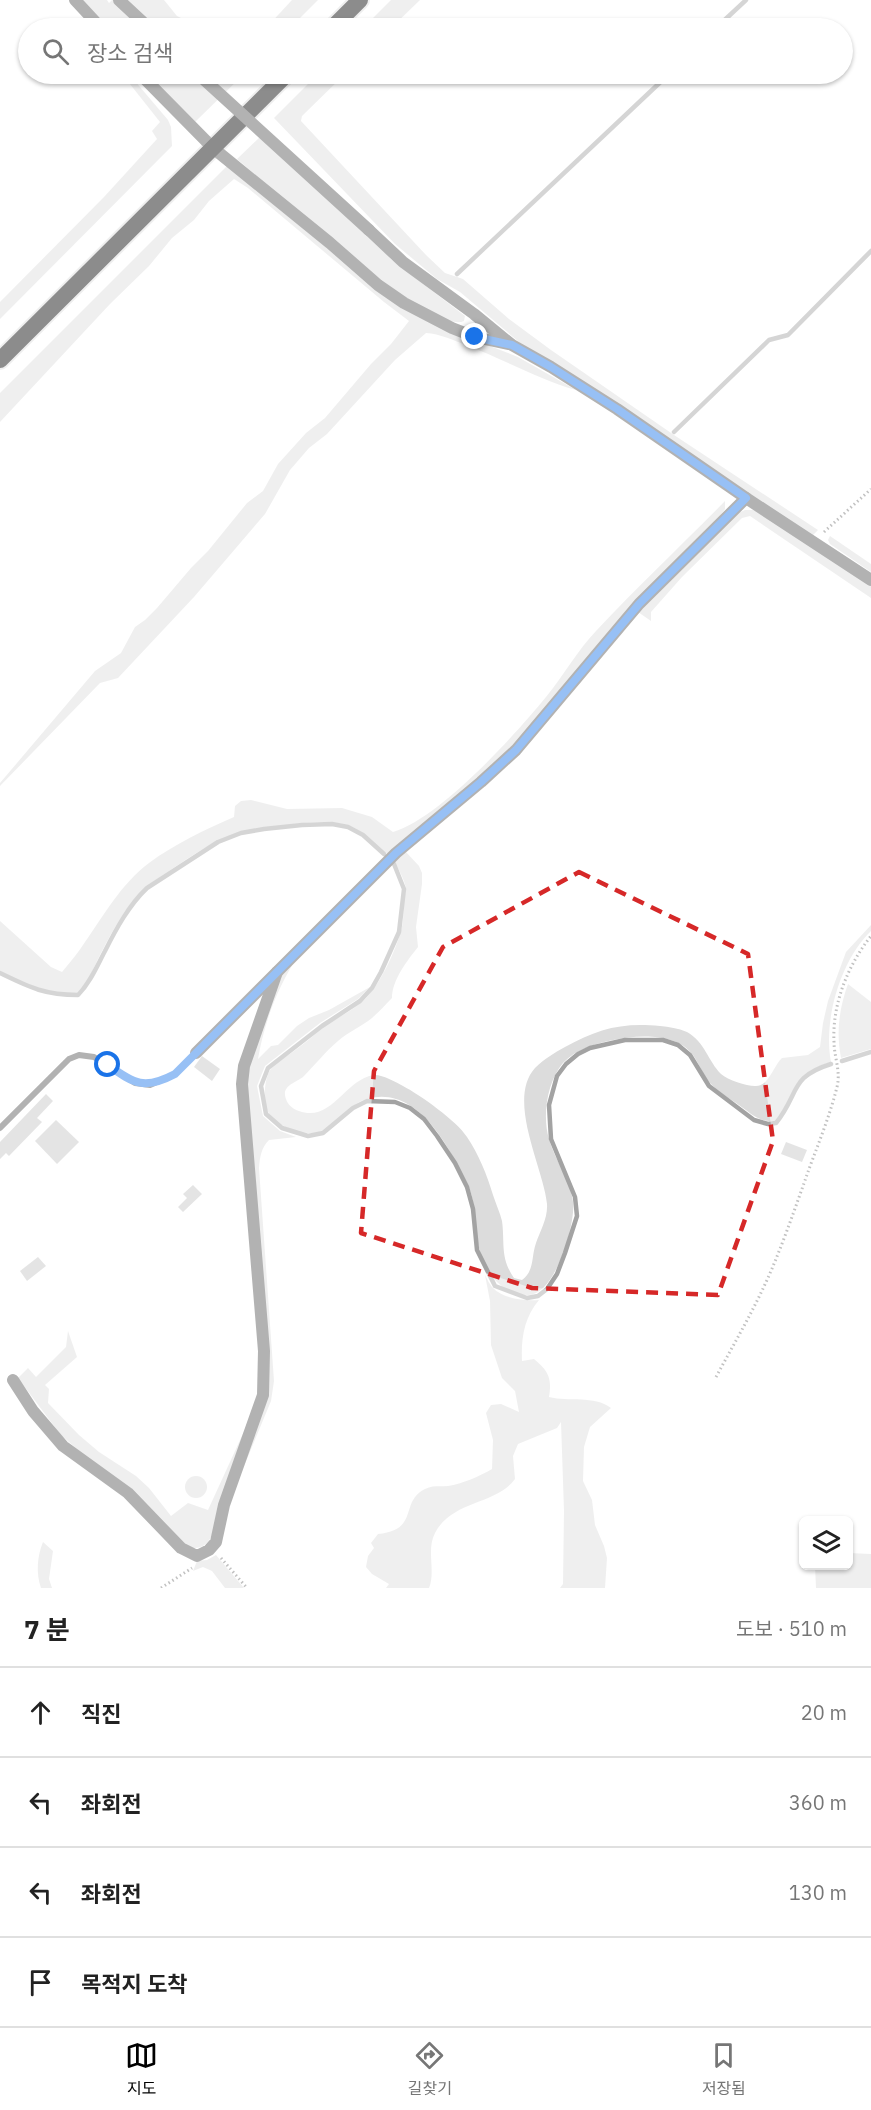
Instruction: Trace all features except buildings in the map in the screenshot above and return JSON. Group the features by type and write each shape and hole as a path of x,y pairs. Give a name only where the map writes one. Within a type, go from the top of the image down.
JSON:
{"highway":[{"path":"342,18 360,0"},
{"path":"0,360 277,84"}],"street":[{"path":"75,0 91,18"},
{"path":"119,0 139,18"},
{"path":"150,84 213,148 378,285 404,303 452,328 475,337 512,345"},
{"path":"209,84 403,262 512,345 617,409 871,580"},
{"path":"196,1053 396,853 516,750 639,604 746,498"},
{"path":"13,1380 33,1411 63,1446 128,1493 181,1548 197,1556 210,1550 216,1542 224,1505 263,1395 264,1351 242,1084 244,1066 277,972"}],"lane":[{"path":"0,1128 69,1059 79,1055 94,1057 135,1083 150,1085 175,1074 196,1053"}],"path":[{"path":"814,542 871,489"},
{"path":"716,1377 785,1238 837,1086 839,1072 834,1040 839,997 859,952 871,936"},
{"path":"213,1546 228,1568 247,1588"},
{"path":"161,1588 192,1568 197,1556"}],"highlighted area":[{"path":"579,872 748,954 773,1141 718,1295 532,1288 361,1233 374,1071 443,947"}],"shaded area":[{"path":"83,0 107,0 109,3 112,0 164,0 181,18 99,18"},
{"path":"292,0 318,0 300,18 275,18"},
{"path":"391,0 420,0 401,18 373,18"},
{"path":"130,84 137,84 168,120 171,127 172,146 0,319 0,302 104,197 157,139 152,131 160,122"},
{"path":"157,84 234,84 194,123"},
{"path":"308,84 335,84 302,116 301,121 445,273 463,279 509,319 551,350 818,530 812,536 519,342 460,292 437,279 395,244 274,118"},
{"path":"262,135 392,260 465,316 464,321 446,320 419,306 386,284 314,226 237,159"},
{"path":"228,165 371,284 490,346 518,357 576,390 451,339 426,333 395,360 327,434 309,448 290,470 265,514 194,597 118,678 100,683 0,786 0,783 95,671 121,653 135,627 157,608 247,503 263,491 278,464 306,433 325,418 409,321 248,188 234,179 209,201 194,220 172,238 149,266 110,304 0,422 0,393"},
{"path":"725,501 725,509 719,517 502,758 388,854 353,827 340,823 309,822 242,832 204,848 146,886 121,918 88,980 77,994 37,987 0,971 0,921 51,967 62,972 114,900 139,871 158,856 179,844 234,817 235,806 241,801 251,800 287,809 342,808 372,817 393,832 412,824 454,793 496,753 546,697 596,631"},
{"path":"745,510 761,513 871,586 871,598 750,516 742,518 682,577 651,612 651,621 638,612 736,514"},
{"path":"830,536 871,564 871,572 830,544 828,540"},
{"path":"406,852 419,866 422,873 416,927 418,947 397,978 392,998 372,1018 338,1041 303,1077 290,1085 285,1091 286,1099 299,1111 310,1113 320,1111 363,1078 377,1075 400,1084 438,1109 462,1131 482,1165 501,1218 505,1257 514,1278 522,1280 529,1272 534,1248 546,1214 547,1204 529,1135 524,1098 527,1082 535,1068 549,1056 577,1041 610,1028 634,1025 667,1027 687,1032 693,1036 724,1076 742,1084 760,1085 767,1080 782,1058 808,1055 820,1047 828,1001 846,952 871,925 871,931 851,958 836,992 830,1028 831,1062 807,1073 796,1086 783,1111 775,1121 770,1121 754,1116 716,1089 707,1079 693,1055 677,1042 656,1037 633,1037 599,1043 574,1054 563,1063 553,1080 546,1110 549,1139 572,1194 573,1212 567,1241 555,1272 538,1292 528,1295 510,1291 502,1287 490,1274 482,1257 471,1195 464,1177 438,1133 414,1108 400,1100 384,1097 367,1099 354,1105 328,1128 308,1133 284,1126 272,1117 266,1108 265,1085 272,1067 322,1028 363,1001 386,969 403,924 406,889 394,860"},
{"path":"298,956 273,1005 258,1059 271,1046 278,1045 297,1026 309,1018 329,1010 370,987 358,999 320,1023 265,1066 257,1086 263,1116 280,1131 296,1137 269,1140 260,1156 274,1381 271,1401 230,1500 266,1400 247,1087 248,1070 279,976"},
{"path":"848,984 871,1002 871,1049 841,1058 839,1021"},
{"path":"485,1275 493,1288 503,1295 521,1300 539,1300 524,1329 522,1361 534,1359 543,1367 550,1380 549,1397 589,1400 611,1408 590,1427 584,1447 583,1481 592,1500 595,1525 607,1558 605,1588 560,1588 563,1584 564,1511 561,1422 557,1428 518,1444 513,1456 515,1479 507,1487 497,1494 452,1514 443,1522 432,1540 432,1575 429,1588 386,1588 389,1584 372,1574 366,1567 368,1556 374,1548 371,1543 378,1534 399,1527 417,1495 428,1488 465,1482 492,1469 493,1440 486,1413 491,1405 501,1404 519,1412 515,1391 502,1378 491,1345 490,1301"},
{"path":"68,1331 77,1357 45,1385 49,1389 48,1403 99,1452 136,1476 149,1488 171,1516 188,1503 208,1510 246,1427 212,1535 205,1544 195,1548 187,1547 60,1434 18,1378 28,1368 36,1377 66,1347"},
{"path":"196,1476 204,1479 207,1487 204,1495 196,1498 188,1495 185,1487 188,1479"},
{"path":"43,1542 53,1551 49,1579 52,1588 41,1588 39,1583 39,1553"},
{"path":"853,1553 871,1554 871,1588 816,1588 815,1570 853,1570"},
{"path":"216,1555 244,1588 225,1588 212,1571 203,1567 193,1571 197,1561 207,1560"}],"waterway":[{"path":"727,18 746,0"},
{"path":"457,274 658,84"},
{"path":"674,432 769,340 788,335 871,251"},
{"path":"0,973 37,989 56,994 78,995 90,980 123,918 147,888 218,842 241,833 302,825 332,824 348,827 363,835 384,854"},
{"path":"394,864 404,889 399,932 381,972 372,988 360,1001 322,1026 268,1068 261,1086 266,1114 282,1128 308,1136 323,1133 353,1108 367,1101 395,1102 410,1108 424,1119 437,1136 455,1163 467,1187 473,1209 477,1250 495,1286 527,1298 538,1296 547,1289 557,1274 565,1253 577,1216 575,1197 551,1139 549,1105 557,1076 578,1054 590,1048 625,1040 663,1040 678,1045 690,1055 709,1086 754,1120 768,1124 776,1123 801,1080 808,1074 831,1064"},
{"path":"842,1061 871,1052"}],"route":[{"path":"108,1065 135,1083 150,1085 175,1074 396,853 516,750 639,604 746,498 617,409 551,367 512,345 475,337"}]}
